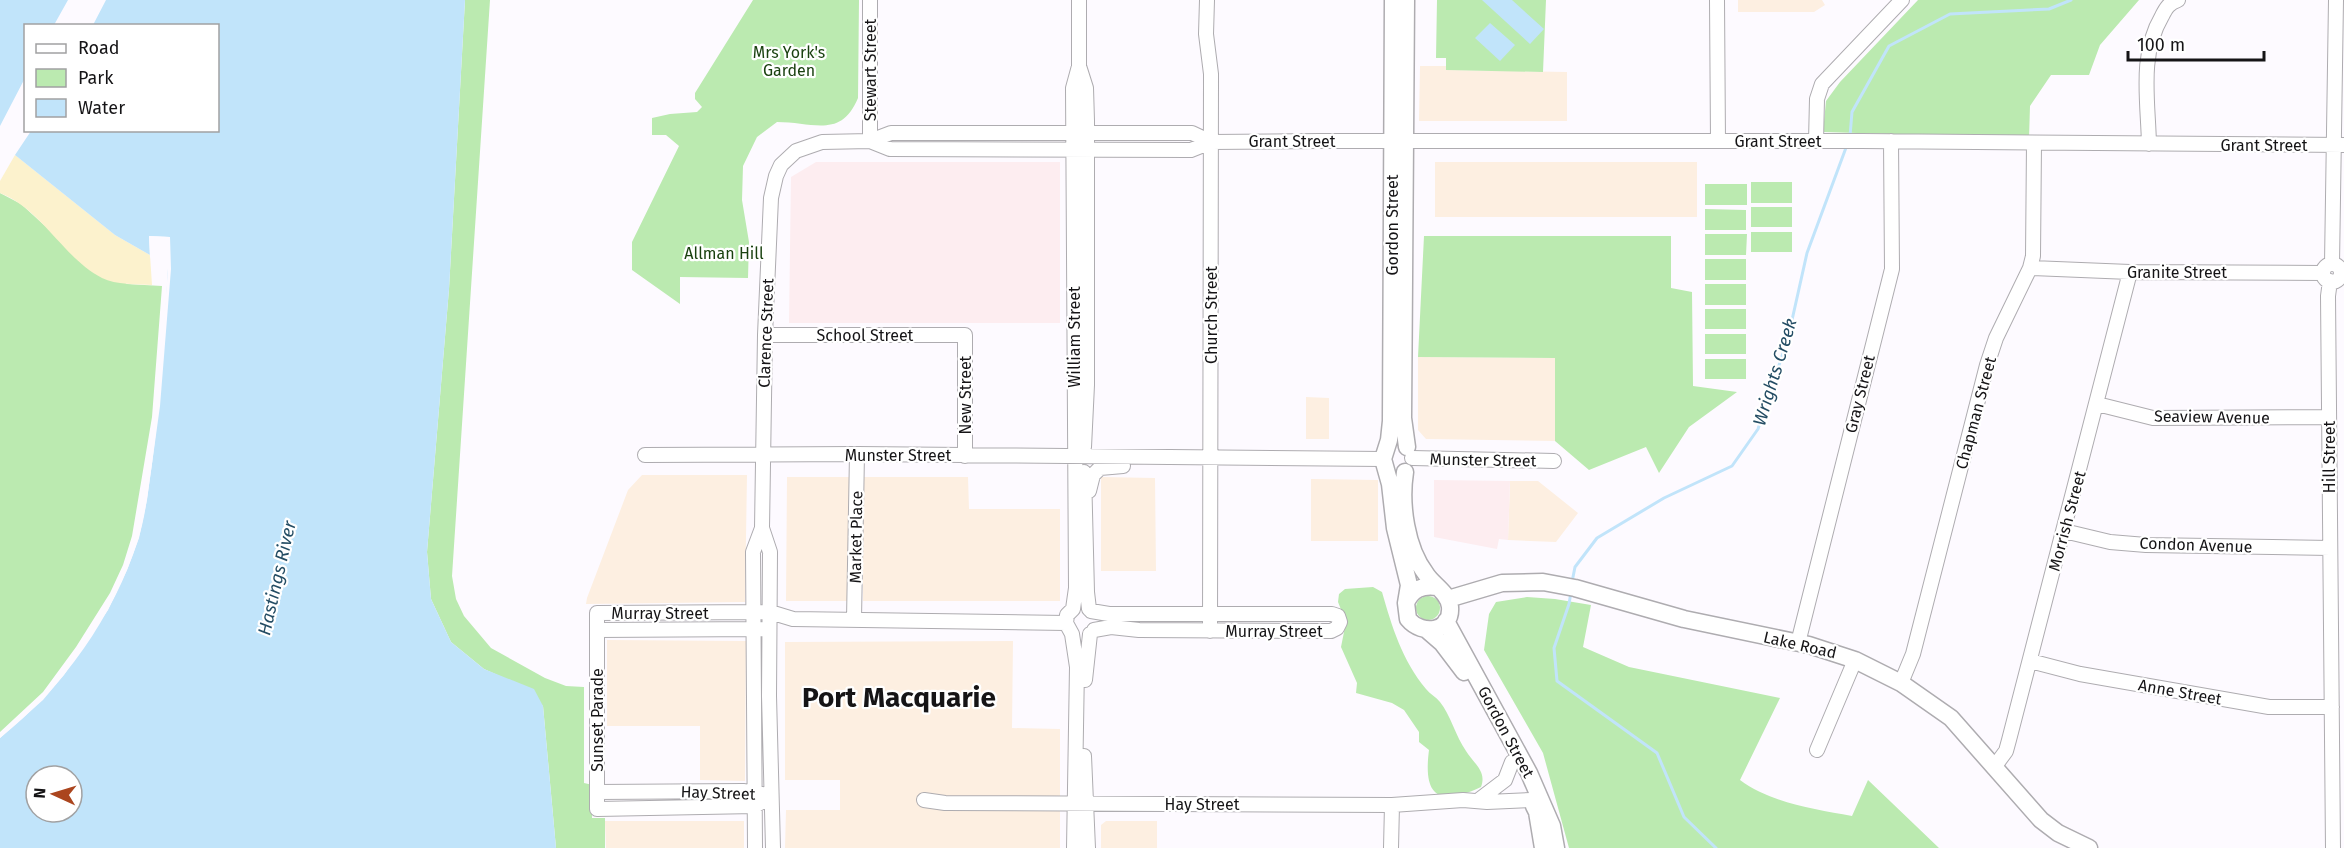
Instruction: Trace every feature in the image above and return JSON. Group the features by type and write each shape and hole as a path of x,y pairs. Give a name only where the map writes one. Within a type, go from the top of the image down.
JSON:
{"main road":[{"name":"Gordon Street","path":"1393,0 1399,141 1403,418 1408,459 1403,490 1410,541 1422,568 1443,593"},
{"name":"Gordon Street","path":"1406,0 1399,141 1391,421 1386,459 1395,528 1409,585 1406,603"},
{"path":"1396,444 1408,459 1395,474 1386,459 1396,444"},
{"name":"Lake Road","path":"1443,593 1502,583 1534,581 1554,584 1673,617 1798,643 1855,660 1901,683 1951,718 2042,820 2058,833 2089,848"},
{"path":"1422,587 1443,593 1450,606 1446,621 1434,630 1426,630 1413,625 1408,619 1406,603 1415,590 1422,587"},
{"name":"Gordon Street","path":"1446,621 1529,773 1552,825 1556,848"},
{"name":"Gordon Street","path":"1426,630 1442,643 1460,664 1537,812 1543,848"}],"street":[{"name":"Stewart Street","path":"870,0 870,141"},
{"name":"William Street","path":"1079,0 1079,66 1086,88 1080,134 1080,457 1076,588 1073,609 1067,615 1077,668 1081,803 1088,848"},
{"name":"Church Street","path":"1207,0 1206,34 1211,74 1210,631"},
{"path":"1718,0 1718,141"},
{"path":"1816,141 1817,99 1822,84 1902,0"},
{"path":"2150,144 2146,79 2150,40 2166,9 2171,2 2178,0"},
{"name":"Hill Street","path":"2333,848 2339,813 2332,707 2328,296 2334,273 2339,145 2336,0"},
{"name":"Grant Street","path":"870,141 891,133 1192,133 1211,142"},
{"name":"Grant Street","path":"870,141 890,149 1080,150 1191,150 1211,142 1399,141 1891,141 2339,145"},
{"name":"Clarence Street","path":"755,848 753,552 762,528 765,334 771,198 781,165 796,151 815,144 870,141"},
{"name":"Gray Street","path":"1798,643 1892,269 1891,141"},
{"name":"Chapman Street","path":"1901,683 1914,654 1987,365 1996,338 2030,268 2033,256 2034,143"},
{"name":"Granite Street","path":"2030,268 2130,272 2334,273"},
{"name":"Morrish Street","path":"1995,766 2006,751 2130,272"},
{"name":"School Street","path":"765,334 965,335"},
{"name":"New Street","path":"965,335 966,456"},
{"name":"Seaview Avenue","path":"2097,404 2153,418 2329,413 2344,409"},
{"name":"Munster Street","path":"645,455 857,454 1386,459"},
{"name":"Market Place","path":"854,619 857,454"},
{"name":"William Street","path":"1074,848 1081,803 1084,757 1085,669 1096,622 1090,610 1087,592 1086,505 1080,457"},
{"name":"Munster Street","path":"1086,505 1093,475 1100,468 1127,465 1152,457"},
{"name":"Munster Street","path":"1408,459 1554,461"},
{"name":"Clarence Street","path":"762,528 770,552 772,848"},
{"name":"Condon Avenue","path":"2064,531 2110,542 2146,545 2330,548"},
{"path":"1073,609 1082,607 1090,610"},
{"name":"Murray Street","path":"1090,610 1109,614 1332,614 1338,616 1340,622 1337,628 1331,631 1139,630 1111,627 1092,632"},
{"name":"Murray Street","path":"792,620 770,629 597,630 597,613 754,612 770,612 792,620 854,619 1069,629"},
{"path":"1069,629 1081,637 1092,632"},
{"name":"Sunset Parade","path":"597,630 597,809"},
{"path":"1817,750 1855,660"},
{"name":"Anne Street","path":"2030,661 2091,676 2269,707 2332,707"},
{"path":"1480,800 1505,780 1512,762"},
{"name":"Hay Street","path":"597,792 755,791 771,796"},
{"name":"Hay Street","path":"597,809 755,806 771,796"},
{"name":"Hay Street","path":"924,801 1392,806 1480,800 1487,802 1531,800"},
{"path":"1390,848 1392,806"}],"shaded area":[{"path":"1738,0 1822,0 1825,5 1814,12 1738,12"},
{"path":"1420,66 1446,66 1446,70 1567,72 1567,121 1419,121"},
{"path":"816,162 1060,162 1060,323 789,323 791,177"},
{"path":"1435,162 1697,162 1697,217 1435,217"},
{"path":"1418,357 1555,358 1555,441 1426,439 1418,430"},
{"path":"1306,397 1329,398 1329,439 1306,439"},
{"path":"642,475 747,475 745,602 586,604 628,490"},
{"path":"787,477 852,477 851,601 786,601"},
{"path":"863,477 968,477 969,509 1060,509 1060,601 863,601"},
{"path":"1101,477 1155,478 1156,571 1101,571"},
{"path":"1311,479 1378,480 1378,541 1311,541"},
{"path":"1434,480 1510,481 1508,540 1499,539 1497,549 1434,537"},
{"path":"1510,481 1538,481 1578,513 1556,542 1508,540"},
{"path":"607,640 746,641 745,781 700,780 700,726 607,726"},
{"path":"1013,641 1012,728 1060,729 1060,848 785,848 786,810 840,810 840,780 785,780 785,642"},
{"path":"605,821 744,821 744,848 606,848"},
{"path":"1106,821 1157,821 1157,848 1101,848 1101,825"}],"green space":[{"path":"465,0 490,0 452,576 456,599 464,616 491,648 545,678 566,686 584,687 584,783 593,785 592,818 605,818 605,848 556,848 543,706 504,678 484,669 451,642 431,599 427,552 449,289"},
{"name":"Mrs York's Garden","path":"753,0 859,0 858,98 851,111 834,124 777,122 757,137 743,166 742,200 749,242 748,278 680,277 680,304 632,270 632,242 679,146 666,135 652,135 652,118 697,112 702,107 695,99 695,93"},
{"path":"1437,0 1546,0 1543,72 1446,70 1446,58 1436,58"},
{"path":"1918,0 2139,0 2100,45 2089,75 2051,75 2030,106 2029,138 1823,132 1826,101 1840,82"},
{"path":"1751,182 1792,182 1792,203 1751,203"},
{"path":"1705,184 1747,184 1747,205 1705,205"},
{"path":"0,193 21,204 44,225 127,284 162,286 152,417 132,536 123,565 110,593 76,647 43,692 0,732"},
{"path":"1751,207 1792,207 1792,227 1751,227"},
{"path":"1705,209 1746,210 1746,230 1705,230"},
{"path":"1751,232 1792,232 1792,252 1751,252"},
{"path":"1705,234 1747,234 1746,255 1705,255"},
{"path":"1424,236 1671,236 1671,288 1692,292 1693,386 1737,392 1689,427 1659,473 1646,447 1589,470 1555,441 1555,358 1418,357"},
{"path":"1705,259 1746,259 1746,280 1705,280"},
{"path":"1705,284 1746,284 1746,305 1705,305"},
{"path":"1705,309 1746,309 1746,329 1705,329"},
{"path":"1705,334 1746,334 1746,354 1705,354"},
{"path":"1705,359 1746,359 1746,379 1705,379"},
{"path":"1373,587 1382,592 1394,630 1410,667 1426,689 1444,707 1462,745 1479,768 1482,776 1481,787 1454,796 1437,793 1431,787 1429,778 1429,750 1419,742 1419,732 1404,710 1392,703 1356,693 1357,683 1341,647 1346,622 1338,602 1339,594 1345,589"},
{"path":"1428,596 1437,599 1440,608 1437,617 1428,620 1419,617 1416,608 1419,599"},
{"path":"1527,597 1591,605 1583,647 1629,667 1780,698 1740,780 1752,788 1793,804 1852,816 1868,780 1939,848 1569,848 1543,753 1484,650 1489,614 1496,602"}],"sand":[{"path":"15,155 115,235 150,255 152,285 120,283 102,278 75,258 28,210 0,193 0,181"}],"water":[{"path":"0,0 68,0 55,24 24,24 24,80 0,126"},
{"name":"Hastings River","path":"106,0 465,0 449,289 427,552 431,599 451,642 484,669 534,689 543,706 556,848 0,848 0,738 45,697 84,649 115,596 128,568 145,512 158,408 170,237 149,236 150,255 115,235 15,155 30,132 219,132 219,24 94,24"},
{"path":"1482,0 1512,0 1544,29 1530,44"},
{"path":"1490,23 1515,45 1500,61 1475,38"}],"pier":[{"path":"149,236 170,237 171,269 160,406 147,500 139,538 108,610 64,675 43,700 0,738 0,734 41,698 62,673 106,609 136,537 144,499 157,406 168,269 167,240 152,239 153,255 150,258"}],"waterway":[{"name":"Wrights Creek","path":"1850,136 1852,112 1889,46 1950,14 2049,9 2071,0"},
{"name":"Wrights Creek","path":"1572,582 1575,567 1597,538 1664,498 1732,466 1758,429 1788,338 1807,253 1847,145"},
{"name":"Wrights Creek","path":"1571,592 1554,648 1557,681 1657,753 1684,817 1716,848"}],"district":[{"name":"Port Macquarie","path":"899,697"}],"park label":[{"name":"Allman Hill","path":"724,253"}]}
